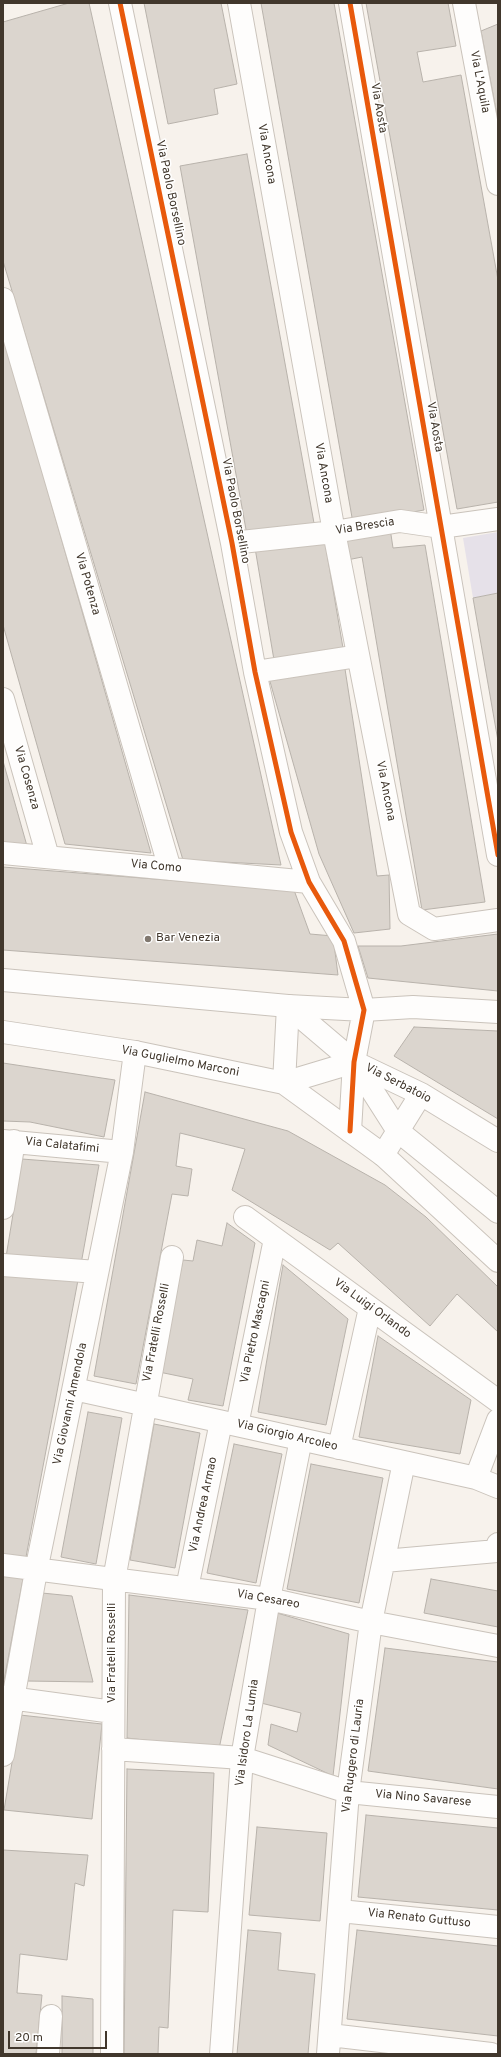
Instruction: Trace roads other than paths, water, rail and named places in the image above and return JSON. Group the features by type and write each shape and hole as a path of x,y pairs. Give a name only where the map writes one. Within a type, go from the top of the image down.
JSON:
{"street":[{"name":"Via Paolo Borsellino","path":"120,3 232,544 255,672 291,832 308,882 344,941 364,1010"},
{"name":"Via Ancona","path":"239,3 334,532 409,914 434,929 498,920"},
{"name":"Via Aosta","path":"350,3 498,855"},
{"name":"Via L'Aquila","path":"464,3 498,184"},
{"name":"Via Potenza","path":"3,299 170,869"},
{"name":"Via Brescia","path":"232,544 334,532 400,521 441,527 498,519"},
{"path":"255,672 358,656"},
{"name":"Via Cosenza","path":"3,700 48,858"},
{"name":"Via Como","path":"3,853 308,882"},
{"path":"3,980 288,1006 364,1010 413,1007 498,1012"},
{"path":"288,1006 354,1062"},
{"path":"288,1006 284,1083 382,1155 498,1261"},
{"path":"350,1131 354,1062 364,1010"},
{"name":"Via Guglielmo Marconi","path":"3,1032 135,1052 284,1083 354,1062"},
{"name":"Via Giovanni Amendola","path":"3,1755 8,1698 74,1389 122,1152 135,1052"},
{"name":"Via Serbatoio","path":"354,1062 421,1094 498,1141"},
{"name":"Via Serbatoio","path":"354,1062 398,1131 498,1212"},
{"path":"382,1155 421,1094"},
{"path":"3,1208 8,1141"},
{"name":"Via Calatafimi","path":"8,1141 122,1152"},
{"name":"Via Luigi Orlando","path":"246,1217 498,1401"},
{"name":"Via Pietro Mascagni","path":"229,1423 275,1239"},
{"name":"Via Fratelli Rosselli","path":"112,2054 114,1580 144,1404 172,1257"},
{"path":"3,1265 98,1272"},
{"path":"339,1448 370,1308"},
{"name":"Via Giorgio Arcoleo","path":"74,1389 476,1478 498,1487"},
{"path":"476,1478 498,1420"},
{"name":"Via Andrea Armao","path":"187,1588 229,1423"},
{"name":"Via Isidoro La Lumia","path":"221,2054 242,1758 269,1599 301,1439"},
{"name":"Via Ruggero di Lauria","path":"329,2045 348,1792 371,1622 404,1462"},
{"path":"384,1561 497,1551 498,1544"},
{"name":"Via Cesareo","path":"3,1566 269,1599 371,1622 498,1646"},
{"path":"8,1698 113,1712"},
{"name":"Via Nino Savarese","path":"113,1749 242,1758 348,1792 498,1807"},
{"name":"Via Renato Guttuso","path":"340,1911 498,1927"},
{"path":"48,2054 51,2016"},
{"path":"329,2045 491,2054"}],"place":[{"name":"Bar Venezia","path":"148,939"}]}
